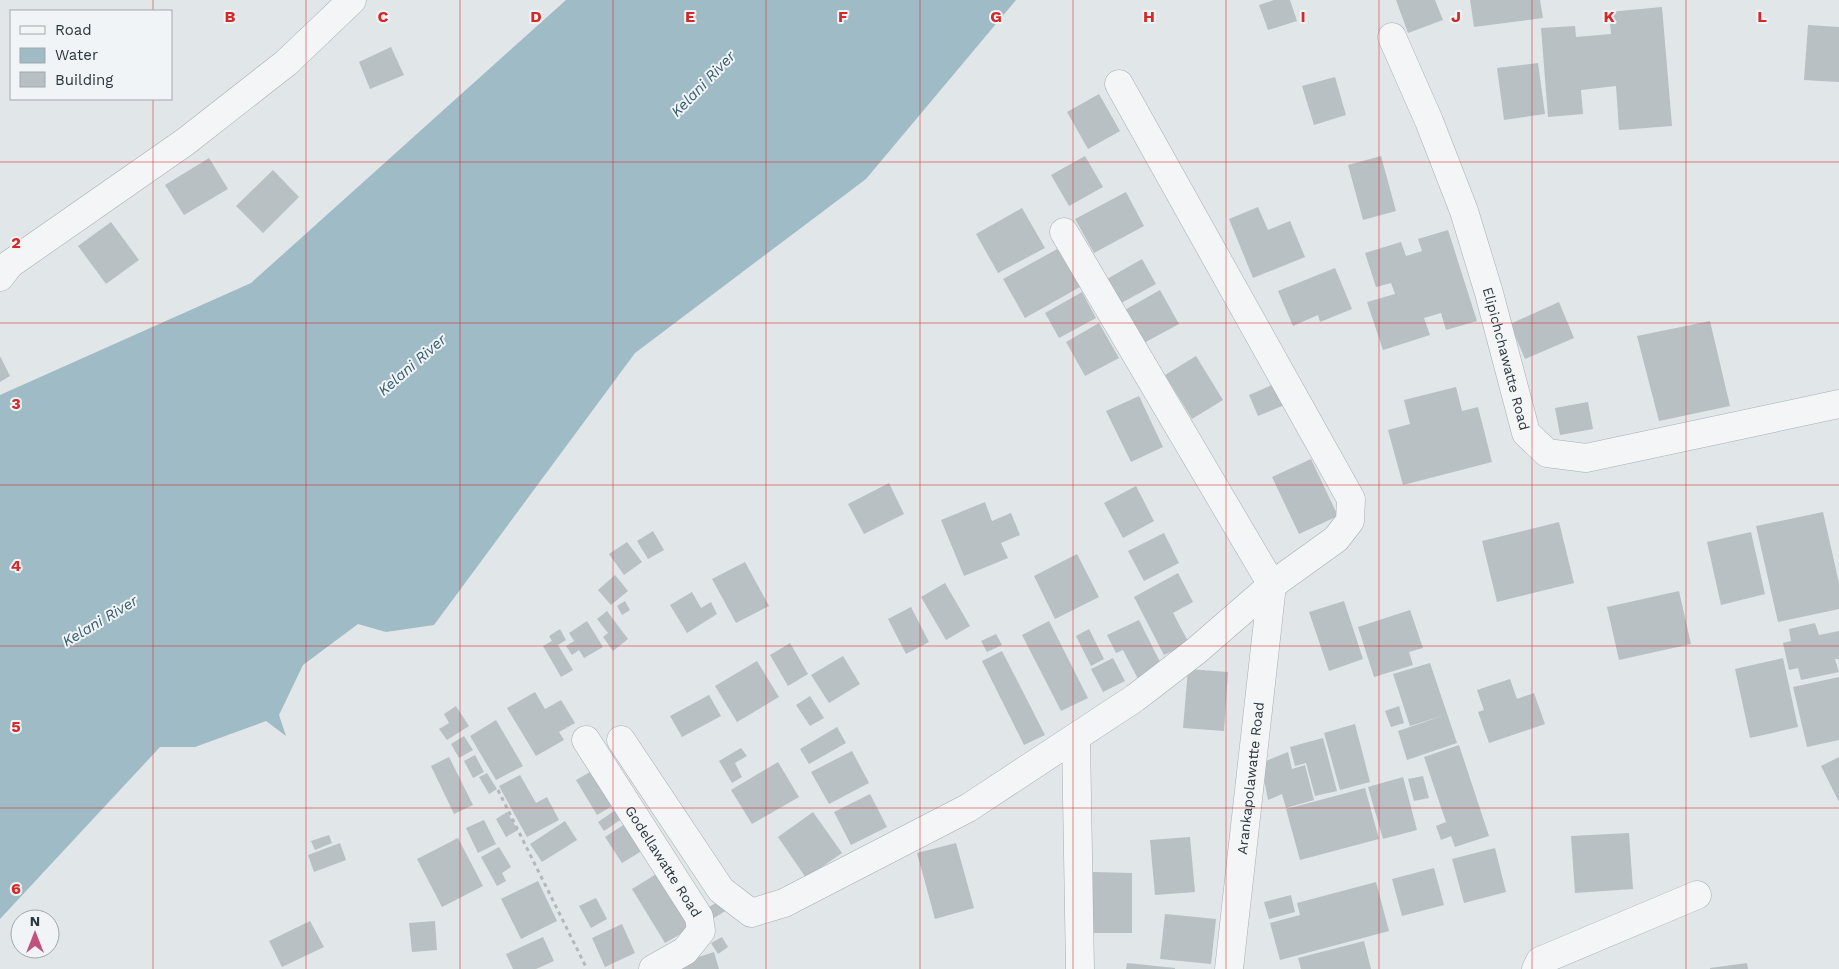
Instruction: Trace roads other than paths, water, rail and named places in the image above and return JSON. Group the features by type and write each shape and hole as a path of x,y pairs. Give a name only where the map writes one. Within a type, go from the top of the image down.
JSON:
{"street":[{"path":"0,276 10,264 208,124 286,63 352,0"},
{"name":"Elipichchawatte Road","path":"1392,37 1429,121 1464,211 1489,293 1526,433 1547,453 1586,458 1839,404"},
{"path":"621,740 721,890 751,913 784,904 968,808 1076,739 1135,698 1196,651 1272,585 1336,539 1350,521 1351,499 1119,84"},
{"path":"1064,232 1272,585"},
{"name":"Arankapolawatte Road","path":"1229,969 1272,585"},
{"path":"1076,739 1080,969"},
{"name":"Godellawatte Road","path":"586,740 699,918 701,932 685,951 653,969"},
{"path":"1536,969 1540,961 1697,895"}],"water":[{"name":"Kelani River","path":"566,0 1016,0 866,179 635,353 434,625 386,632 358,624 303,665 279,715 286,736 266,721 195,747 160,747 0,919 0,395 251,283"}]}
